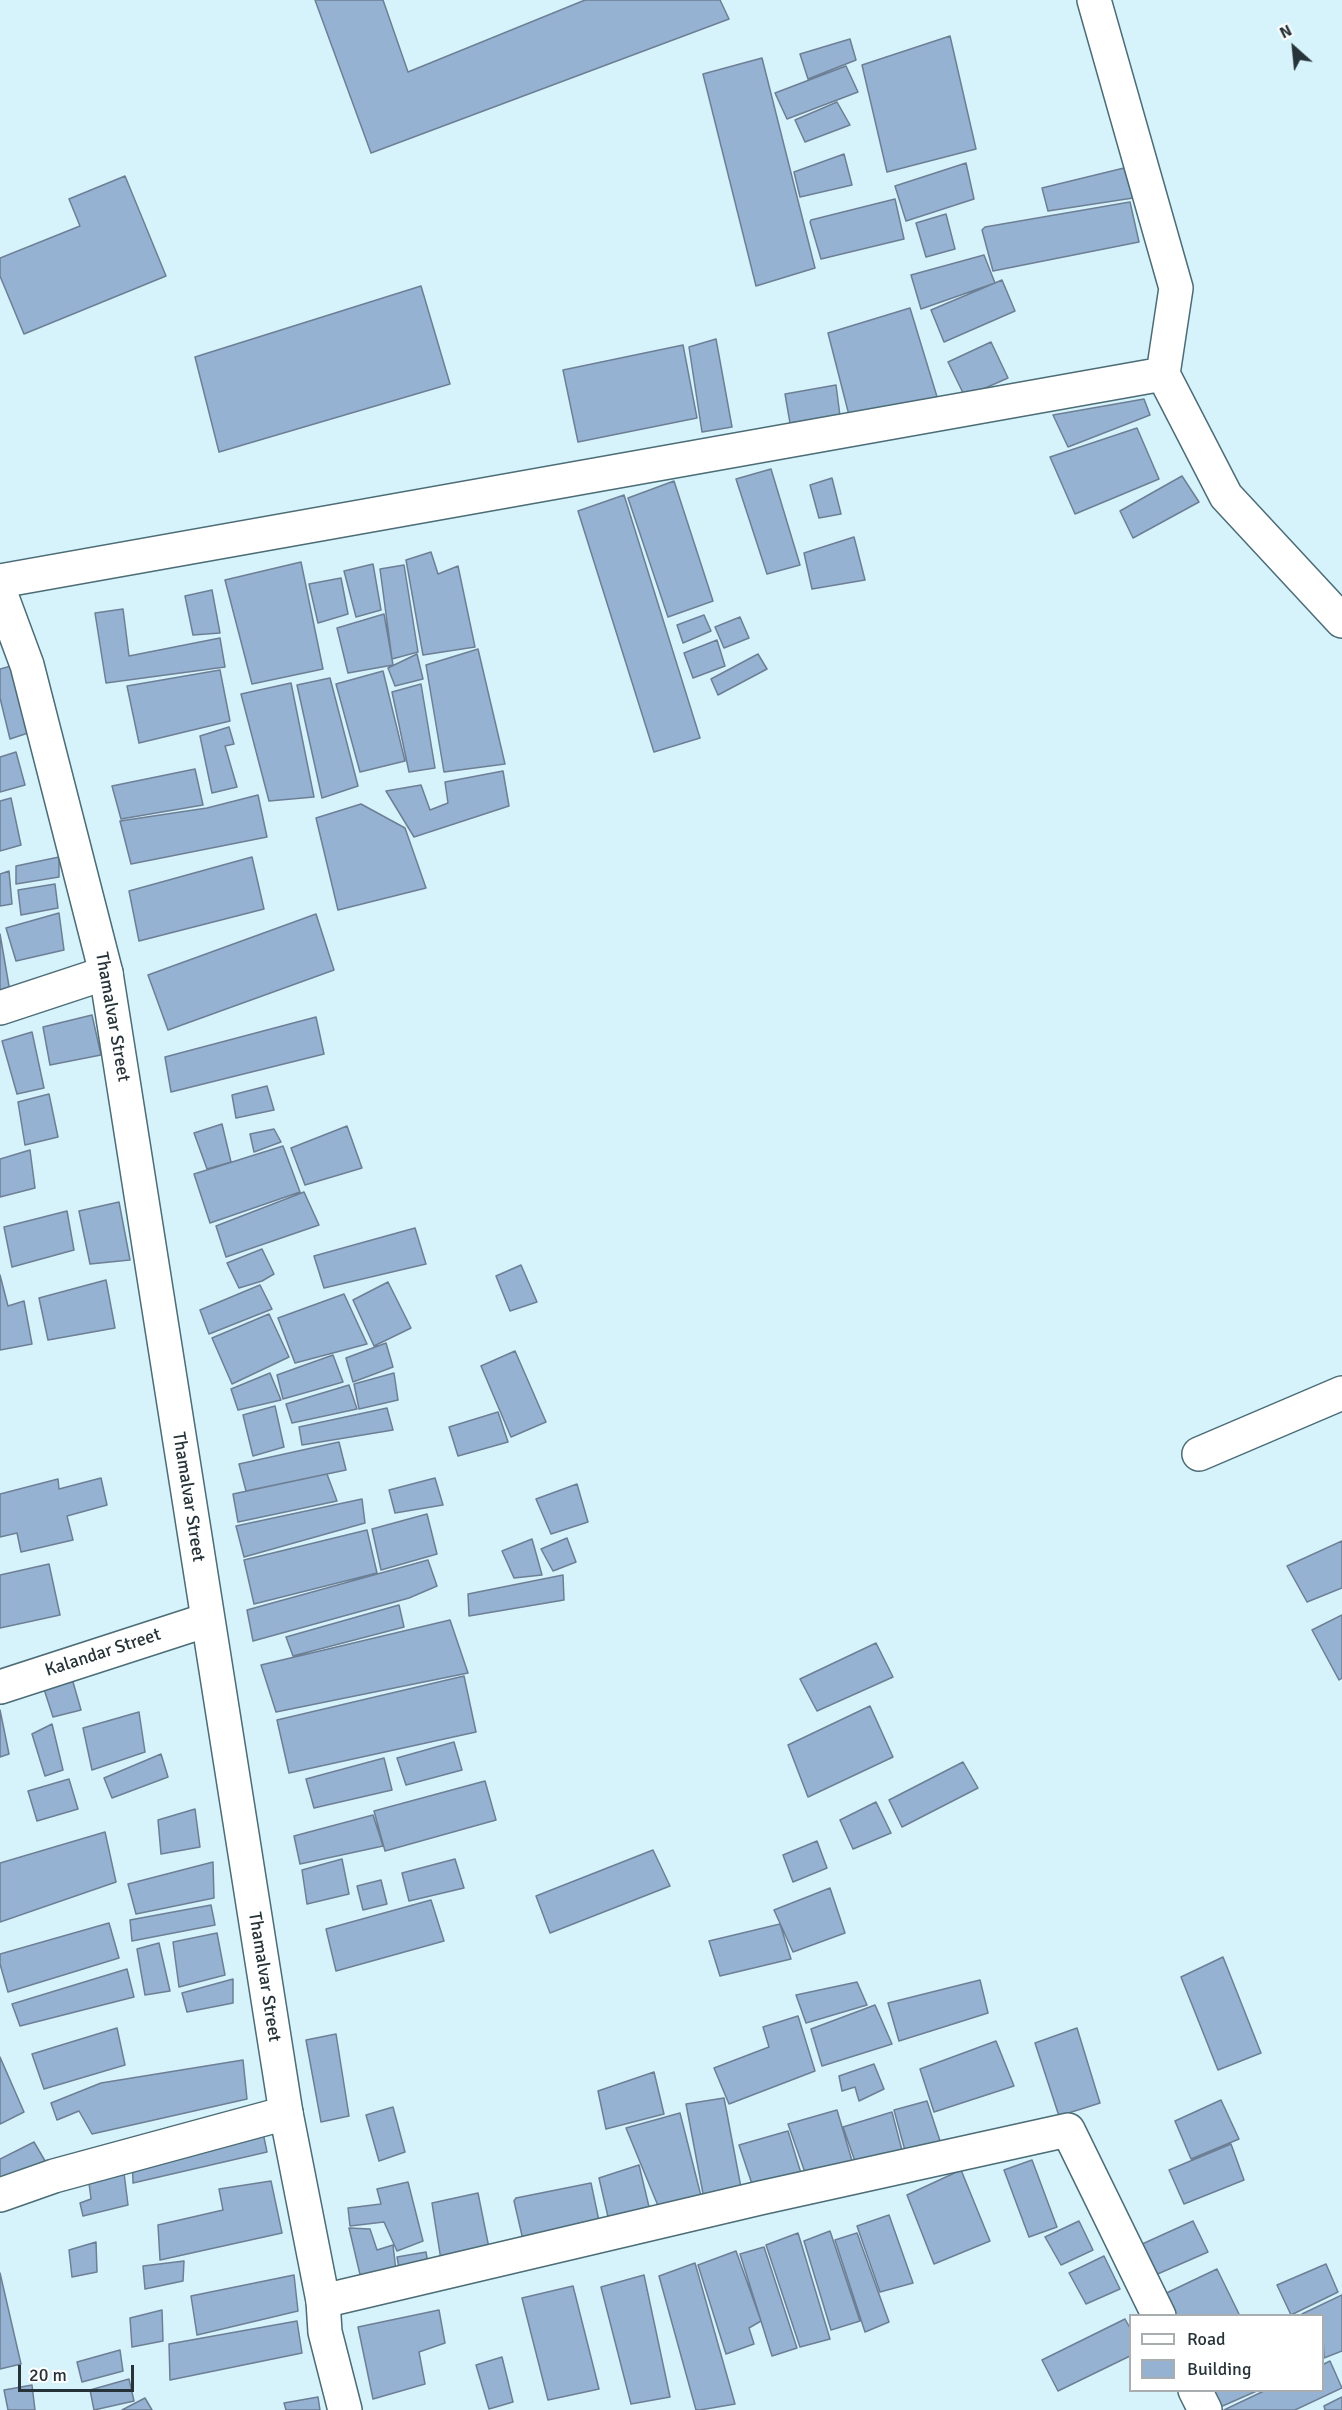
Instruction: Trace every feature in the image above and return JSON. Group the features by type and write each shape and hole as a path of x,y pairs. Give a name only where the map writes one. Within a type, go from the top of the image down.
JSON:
{"street":[{"path":"1094,0 1176,288 1163,374 1226,496 1342,621"},
{"path":"0,580 1163,374"},
{"name":"Thamalvar Street","path":"0,592 27,664 106,973 286,2113 323,2301 325,2332 345,2410"},
{"path":"0,1008 106,973"},
{"path":"1199,1454 1342,1393"},
{"name":"Kalandar Street","path":"0,1686 207,1620"},
{"path":"0,2195 54,2176 286,2113"},
{"path":"323,2301 760,2198 1068,2130 1158,2314"},
{"path":"1196,2392 1205,2410"}],"building":[{"path":"315,0 383,0 408,72 585,0 720,0 729,19 371,153"},
{"path":"950,36 976,149 887,172 862,65"},
{"path":"850,39 856,60 808,79 800,54"},
{"path":"762,58 815,268 756,286 703,74"},
{"path":"846,66 858,92 787,119 775,93"},
{"path":"837,102 850,125 805,142 795,120"},
{"path":"844,154 852,185 800,197 794,172"},
{"path":"966,163 974,199 906,221 895,186"},
{"path":"1124,168 1133,198 1048,211 1042,188"},
{"path":"125,176 166,276 24,334 0,276 0,258 80,226 69,199"},
{"path":"895,199 904,239 821,259 811,220"},
{"path":"1130,202 1139,242 993,271 982,230 985,227"},
{"path":"946,214 955,249 926,257 916,223"},
{"path":"984,255 995,283 921,309 911,275"},
{"path":"1002,280 1015,311 944,342 931,310"},
{"path":"421,286 450,384 219,452 195,357"},
{"path":"910,308 938,400 850,419 828,333"},
{"path":"716,339 732,427 702,432 689,347"},
{"path":"991,342 1008,378 965,397 948,362"},
{"path":"683,345 697,418 578,442 563,370"},
{"path":"836,385 840,416 790,423 785,394"},
{"path":"1144,399 1150,415 1068,447 1053,415"},
{"path":"1137,428 1159,479 1075,514 1050,457"},
{"path":"771,469 800,565 767,574 736,479"},
{"path":"1182,476 1199,502 1133,538 1120,511"},
{"path":"832,478 841,514 819,518 810,485"},
{"path":"674,481 713,601 668,617 628,498"},
{"path":"624,495 700,738 654,752 578,511"},
{"path":"854,537 865,580 812,589 804,553"},
{"path":"431,552 438,574 458,566 475,647 423,655 406,560"},
{"path":"301,562 323,669 252,684 225,580"},
{"path":"373,564 381,610 356,617 344,571"},
{"path":"404,565 418,652 392,659 380,569"},
{"path":"341,578 348,614 318,623 309,584"},
{"path":"212,590 220,633 193,635 185,596"},
{"path":"123,609 129,656 220,638 225,667 106,683 95,613"},
{"path":"384,614 393,665 348,673 337,628"},
{"path":"704,615 711,631 683,643 677,625"},
{"path":"740,617 749,638 724,648 715,627"},
{"path":"717,640 725,666 693,678 684,653"},
{"path":"478,649 505,764 444,772 426,665"},
{"path":"417,654 423,679 395,686 388,668"},
{"path":"758,654 767,669 718,695 711,679"},
{"path":"18,664 34,731 10,739 0,698 0,669"},
{"path":"220,670 230,721 139,743 127,686"},
{"path":"383,671 405,761 360,772 336,684"},
{"path":"330,678 358,786 322,798 297,685"},
{"path":"291,683 314,797 269,801 241,694"},
{"path":"421,684 435,768 409,772 392,692"},
{"path":"229,727 234,744 225,746 237,787 212,793 200,736"},
{"path":"16,752 25,785 0,792 0,757"},
{"path":"195,769 203,805 121,819 112,786"},
{"path":"503,771 509,806 414,837 386,791 421,785 430,810 448,803 445,782"},
{"path":"258,795 267,837 131,864 120,821 207,808"},
{"path":"11,798 21,845 0,851 0,801"},
{"path":"361,804 405,828 426,888 338,910 316,818"},
{"path":"59,857 59,877 16,884 16,866"},
{"path":"252,857 264,909 139,941 129,891"},
{"path":"9,871 12,904 0,906 0,874"},
{"path":"55,884 58,908 21,915 18,890"},
{"path":"59,913 64,950 16,961 6,928"},
{"path":"316,914 334,970 168,1030 148,975"},
{"path":"0,934 10,992 0,994"},
{"path":"92,1015 101,1055 50,1065 43,1027"},
{"path":"316,1017 324,1054 171,1092 165,1057"},
{"path":"32,1032 44,1088 17,1094 2,1041"},
{"path":"267,1086 274,1110 236,1118 232,1095"},
{"path":"49,1094 58,1137 25,1145 18,1102"},
{"path":"222,1124 231,1162 207,1169 194,1133"},
{"path":"347,1126 362,1168 305,1185 291,1148"},
{"path":"274,1129 281,1142 254,1152 250,1134"},
{"path":"283,1146 300,1192 210,1223 194,1174"},
{"path":"30,1150 35,1188 0,1197 0,1159"},
{"path":"304,1192 319,1225 226,1257 216,1226"},
{"path":"119,1202 130,1260 90,1264 79,1211"},
{"path":"67,1211 74,1250 12,1267 4,1227"},
{"path":"415,1228 426,1264 324,1288 314,1256"},
{"path":"262,1249 274,1274 262,1281 239,1288 227,1263"},
{"path":"521,1265 537,1302 510,1311 496,1276"},
{"path":"0,1275 8,1306 24,1301 32,1344 0,1350"},
{"path":"106,1280 115,1328 48,1340 39,1298"},
{"path":"388,1282 411,1328 374,1346 353,1300"},
{"path":"260,1285 272,1309 209,1334 200,1310"},
{"path":"344,1294 367,1344 295,1363 278,1318"},
{"path":"269,1314 289,1357 232,1384 212,1338"},
{"path":"386,1343 393,1367 353,1382 346,1358"},
{"path":"515,1351 546,1422 511,1437 481,1366"},
{"path":"333,1355 343,1382 283,1399 277,1375"},
{"path":"270,1373 281,1400 238,1410 231,1389"},
{"path":"394,1373 398,1400 359,1409 354,1384"},
{"path":"349,1385 357,1409 292,1423 286,1404"},
{"path":"275,1406 284,1447 253,1456 243,1415"},
{"path":"387,1408 393,1430 302,1445 299,1427"},
{"path":"498,1412 508,1442 458,1456 449,1427"},
{"path":"339,1442 346,1470 246,1491 239,1464"},
{"path":"327,1474 337,1501 238,1522 233,1494"},
{"path":"101,1478 107,1505 67,1516 73,1540 21,1552 17,1533 0,1537 0,1494 58,1479 59,1489"},
{"path":"435,1478 443,1505 395,1513 389,1490"},
{"path":"577,1484 588,1522 551,1534 536,1499"},
{"path":"362,1499 365,1523 244,1557 236,1526"},
{"path":"427,1514 437,1554 381,1570 372,1529"},
{"path":"367,1530 377,1573 254,1604 244,1560"},
{"path":"567,1538 576,1562 553,1571 541,1549"},
{"path":"532,1539 542,1575 514,1578 502,1551"},
{"path":"1342,1541 1342,1588 1307,1602 1287,1566"},
{"path":"428,1560 437,1586 409,1598 253,1641 247,1610"},
{"path":"49,1564 60,1615 0,1628 0,1575"},
{"path":"563,1575 564,1600 469,1616 468,1594"},
{"path":"399,1605 404,1627 293,1656 286,1637"},
{"path":"1342,1615 1342,1678 1339,1680 1312,1630"},
{"path":"450,1620 468,1673 276,1712 261,1665"},
{"path":"876,1643 893,1677 817,1711 800,1679"},
{"path":"71,1675 81,1710 53,1717 42,1683"},
{"path":"464,1676 476,1732 289,1773 277,1720"},
{"path":"870,1706 893,1757 808,1797 788,1745"},
{"path":"0,1710 9,1754 0,1757"},
{"path":"139,1712 145,1752 92,1770 83,1728"},
{"path":"52,1724 63,1770 45,1776 32,1734"},
{"path":"454,1742 462,1770 406,1785 397,1758"},
{"path":"161,1754 168,1777 112,1798 104,1778"},
{"path":"384,1758 392,1790 314,1808 306,1779"},
{"path":"963,1762 978,1788 902,1827 889,1800"},
{"path":"69,1779 78,1809 37,1821 28,1791"},
{"path":"485,1781 496,1820 385,1851 374,1811"},
{"path":"876,1802 891,1833 853,1849 840,1820"},
{"path":"195,1809 200,1847 161,1854 158,1820"},
{"path":"373,1815 383,1846 300,1864 294,1836"},
{"path":"105,1832 116,1882 0,1922 0,1863"},
{"path":"817,1841 827,1868 793,1882 783,1855"},
{"path":"653,1850 670,1886 550,1933 536,1896"},
{"path":"342,1859 349,1894 307,1904 302,1870"},
{"path":"455,1859 464,1888 409,1901 402,1873"},
{"path":"213,1862 214,1898 136,1914 128,1884"},
{"path":"381,1880 387,1904 363,1910 357,1886"},
{"path":"830,1888 845,1933 793,1952 774,1910"},
{"path":"431,1900 444,1941 336,1971 326,1929"},
{"path":"211,1905 215,1925 132,1941 130,1920"},
{"path":"109,1923 119,1958 8,1992 0,1964 0,1954"},
{"path":"780,1924 791,1959 720,1976 709,1941"},
{"path":"217,1933 225,1975 179,1987 173,1942"},
{"path":"159,1943 170,1991 145,1995 137,1949"},
{"path":"1223,1957 1261,2053 1218,2070 1181,1977"},
{"path":"127,1969 134,1997 20,2026 12,2004"},
{"path":"233,1979 233,2003 187,2012 182,1993"},
{"path":"980,1980 988,2013 899,2041 888,2003"},
{"path":"857,1982 867,2005 806,2023 796,1995"},
{"path":"875,2005 892,2044 822,2066 811,2029"},
{"path":"798,2016 815,2071 729,2104 714,2068 769,2047 763,2027"},
{"path":"117,2028 125,2065 44,2089 32,2054"},
{"path":"1077,2028 1100,2103 1059,2116 1035,2043"},
{"path":"336,2034 349,2116 321,2122 306,2040"},
{"path":"996,2041 1014,2086 934,2112 920,2069"},
{"path":"0,2057 24,2112 0,2124"},
{"path":"243,2060 247,2099 92,2134 79,2111 57,2120 51,2103 101,2083"},
{"path":"874,2064 884,2089 859,2101 855,2087 842,2091 839,2076"},
{"path":"654,2072 664,2114 606,2129 598,2091"},
{"path":"724,2098 743,2198 705,2204 686,2104"},
{"path":"1221,2100 1239,2139 1191,2159 1175,2121"},
{"path":"927,2101 943,2150 907,2158 894,2110"},
{"path":"393,2107 405,2152 379,2161 366,2115"},
{"path":"837,2110 855,2171 808,2181 788,2124"},
{"path":"892,2112 904,2158 858,2170 843,2127"},
{"path":"680,2113 703,2204 661,2213 626,2128"},
{"path":"261,2123 267,2152 133,2183 132,2146"},
{"path":"788,2131 804,2183 755,2193 739,2145"},
{"path":"34,2142 48,2166 0,2188 0,2159"},
{"path":"1231,2144 1244,2180 1184,2204 1169,2170"},
{"path":"1032,2160 1057,2227 1029,2237 1004,2170"},
{"path":"123,2165 128,2205 83,2216 80,2203 91,2199 88,2175"},
{"path":"639,2165 650,2211 609,2221 599,2178"},
{"path":"961,2170 990,2241 934,2264 907,2195"},
{"path":"271,2181 282,2233 160,2260 158,2225 223,2210 219,2189"},
{"path":"408,2182 423,2241 397,2251 384,2222 350,2226 348,2208 381,2204 377,2189"},
{"path":"591,2183 599,2221 523,2240 514,2201 516,2198"},
{"path":"478,2193 490,2253 441,2260 432,2203"},
{"path":"889,2215 913,2283 880,2292 857,2226"},
{"path":"1079,2221 1093,2250 1061,2265 1045,2237"},
{"path":"1193,2221 1208,2252 1153,2276 1140,2245"},
{"path":"349,2228 370,2229 377,2250 393,2245 397,2279 363,2287"},
{"path":"830,2231 860,2321 831,2330 804,2241"},
{"path":"798,2233 830,2339 800,2347 766,2245"},
{"path":"857,2233 889,2322 865,2332 835,2240"},
{"path":"96,2242 97,2272 72,2277 69,2250"},
{"path":"764,2247 797,2348 772,2356 740,2254"},
{"path":"736,2251 761,2321 749,2328 754,2344 726,2354 698,2265"},
{"path":"426,2252 430,2275 401,2279 397,2257"},
{"path":"1104,2256 1120,2289 1086,2304 1069,2273"},
{"path":"184,2261 183,2281 145,2289 143,2266"},
{"path":"695,2263 735,2404 700,2410 696,2410 659,2276"},
{"path":"1326,2264 1338,2292 1291,2314 1277,2285"},
{"path":"1217,2269 1239,2314 1164,2314 1156,2298"},
{"path":"0,2273 21,2364 0,2369"},
{"path":"294,2275 298,2311 197,2335 191,2296"},
{"path":"644,2275 670,2397 631,2404 601,2287"},
{"path":"573,2286 599,2389 548,2400 522,2298"},
{"path":"1342,2295 1342,2351 1324,2358 1324,2314 1302,2314"},
{"path":"162,2310 163,2341 132,2347 130,2318"},
{"path":"439,2310 445,2343 419,2352 425,2384 373,2399 358,2327"},
{"path":"1125,2319 1129,2326 1129,2356 1058,2391 1042,2360"},
{"path":"297,2321 302,2353 170,2380 169,2344"},
{"path":"120,2350 123,2371 82,2382 77,2362"},
{"path":"502,2357 513,2402 489,2409 476,2365"},
{"path":"1330,2361 1342,2388 1295,2410 1224,2410 1262,2392 1324,2392 1324,2364"},
{"path":"129,2379 134,2401 94,2410 90,2390"},
{"path":"32,2385 35,2410 8,2410 4,2390"},
{"path":"1210,2392 1254,2392 1218,2408"},
{"path":"318,2397 320,2410 286,2410 284,2403"},
{"path":"1342,2397 1342,2410 1325,2410 1324,2406"},
{"path":"145,2398 152,2410 122,2410"}]}
